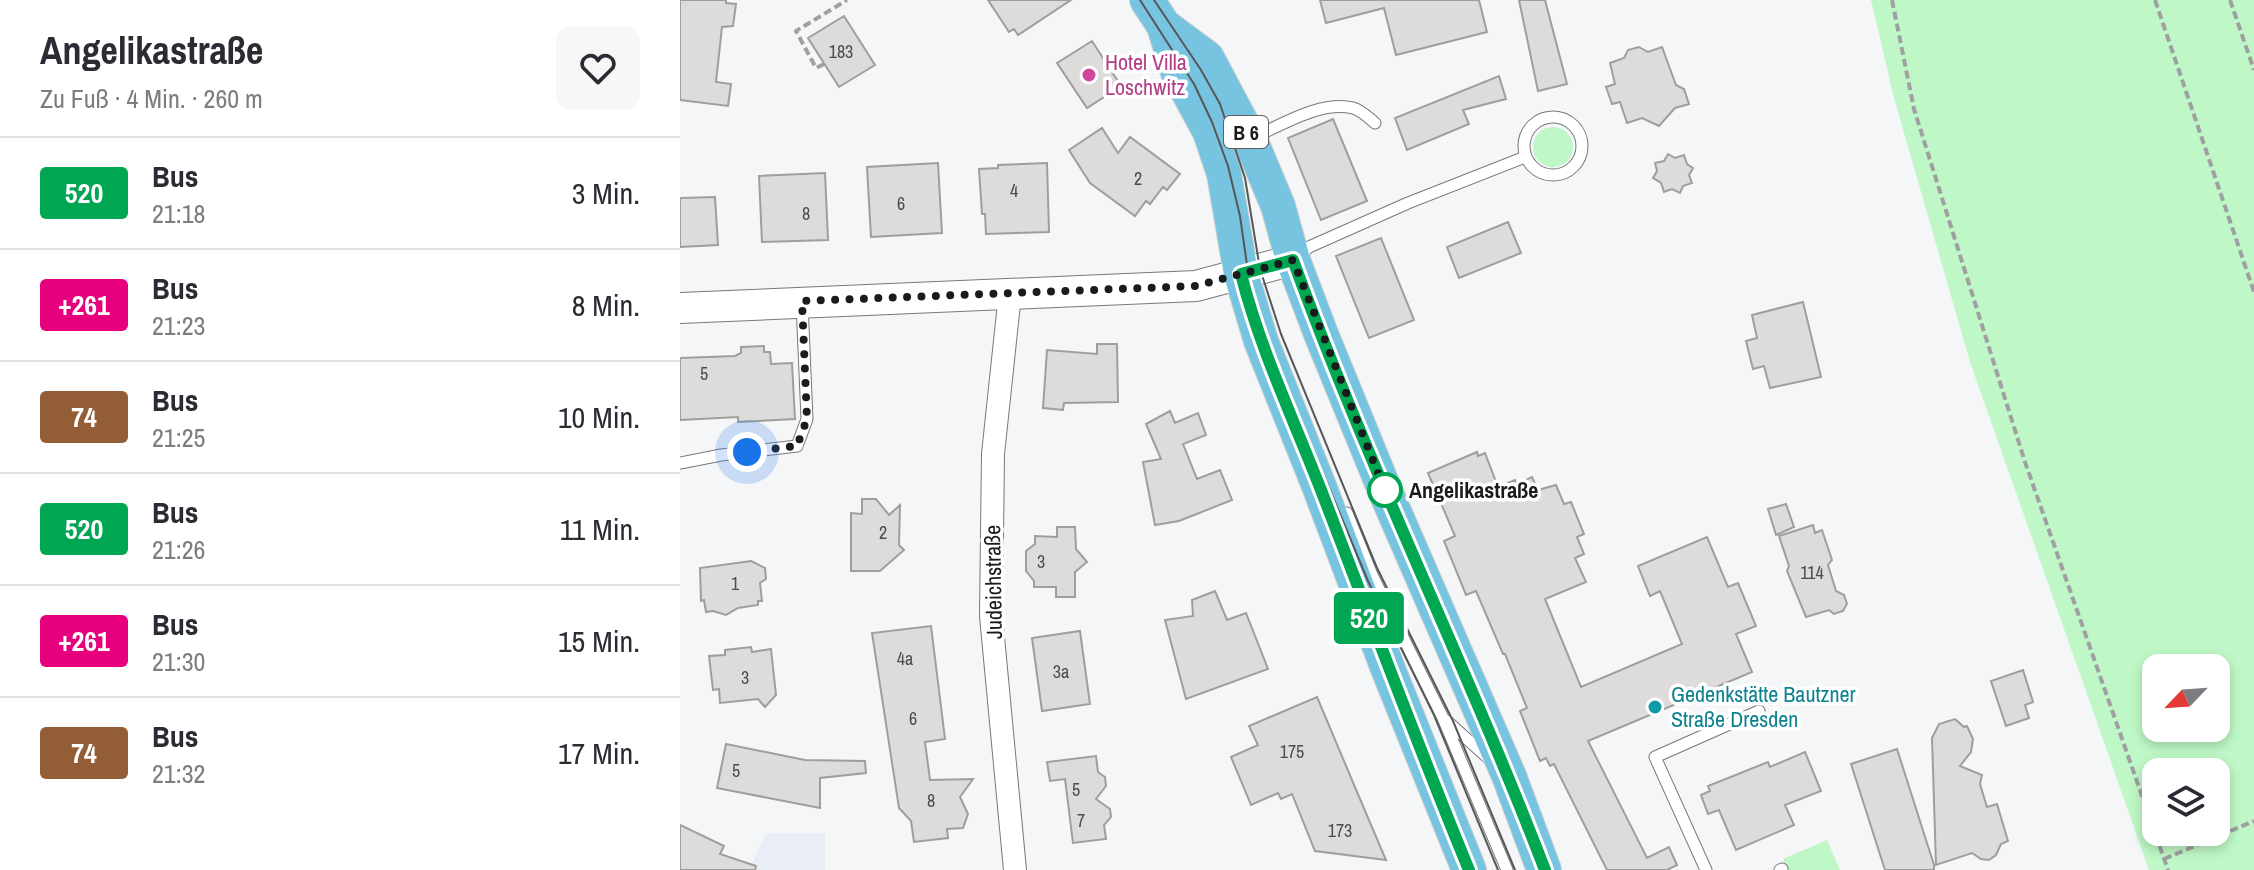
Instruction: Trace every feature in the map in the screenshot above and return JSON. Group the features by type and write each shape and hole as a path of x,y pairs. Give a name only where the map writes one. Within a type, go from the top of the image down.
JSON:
{"main road":[{"name":"B 6","path":"1156,13 1207,58 1236,133 1278,206 1293,260 1380,479 1509,776 1544,870"},
{"name":"B 6","path":"1156,13 1178,73 1210,132 1224,174 1249,267 1261,341 1469,870"},
{"path":"680,308 1196,286 1249,267 1293,260"}],"street":[{"name":"Judeichstraße","path":"1010,294 993,454 991,616 1015,870"}],"lane":[{"path":"1156,13 1190,64"},
{"path":"1237,172 1236,133 1330,107 1355,108 1375,123"},
{"path":"1556,117 1574,126 1580,135 1578,162 1564,174 1545,175 1530,165 1525,157 1524,137 1537,121 1556,117"},
{"path":"1293,260 1309,247 1408,203 1525,157"},
{"path":"1249,267 1270,326"},
{"path":"680,463 797,446 807,419 802,301"},
{"path":"1342,501 1443,718 1507,870"},
{"path":"1357,584 1400,631"},
{"path":"1706,870 1655,757 1759,711"},
{"path":"1443,718 1509,776"}],"path":[{"path":"824,64 816,68 796,31 847,0"},
{"path":"1892,0 1914,109 2025,462 2168,870"},
{"path":"2155,0 2254,292"},
{"path":"2230,0 2254,70"},
{"path":"2164,859 2254,821"}],"shaded area":[{"path":"766,833 825,833 825,870 749,870"}],"green space":[{"path":"1871,0 2254,0 2254,870 2149,870 1970,362 1894,98"},
{"path":"1553,127 1567,133 1573,147 1567,161 1553,167 1539,161 1533,147 1539,133"},
{"path":"1827,840 1840,870 1787,870 1783,859"}],"building":[{"path":"680,0 726,0 726,3 736,4 733,26 722,27 716,82 731,84 728,106 680,100"},
{"path":"988,0 1071,0 1018,35 1014,29 1009,32"},
{"path":"1320,0 1479,0 1487,32 1396,55 1384,8 1326,23"},
{"path":"1519,0 1545,0 1567,84 1538,91"},
{"path":"844,16 875,65 839,87 808,38"},
{"name":"Hotel Villa Loschwitz","path":"1092,41 1121,86 1087,108 1057,63"},
{"path":"1639,47 1648,52 1662,47 1676,85 1684,89 1689,104 1675,108 1659,126 1642,118 1627,123 1620,102 1612,104 1606,87 1615,84 1610,63 1624,58 1628,50"},
{"path":"1499,76 1506,99 1463,110 1469,124 1407,150 1395,118"},
{"path":"1333,119 1367,201 1321,220 1288,138"},
{"path":"1102,128 1118,153 1130,137 1180,174 1167,190 1163,187 1150,204 1146,201 1135,216 1090,183 1069,150"},
{"path":"1668,154 1675,158 1684,155 1687,164 1693,168 1689,175 1692,183 1683,186 1680,193 1672,189 1664,192 1661,183 1653,178 1657,171 1655,163 1664,161"},
{"path":"938,163 942,233 871,237 867,167"},
{"path":"1047,163 1049,232 986,234 979,169"},
{"path":"825,173 828,240 762,242 759,176"},
{"path":"715,197 718,245 680,247 680,198"},
{"path":"1508,222 1521,253 1459,278 1447,247"},
{"path":"1381,238 1414,320 1369,338 1336,256"},
{"path":"1803,302 1821,377 1770,388 1764,366 1753,369 1746,341 1757,338 1752,315"},
{"path":"1097,344 1117,344 1118,402 1064,403 1063,410 1043,408 1047,350 1097,354"},
{"path":"764,346 764,352 770,352 771,364 792,363 795,419 738,422 738,417 680,420 680,358 735,356 741,353 741,347"},
{"path":"1170,411 1175,423 1198,413 1206,435 1183,444 1197,479 1220,470 1232,500 1179,521 1155,525 1143,462 1161,459 1146,424"},
{"path":"1477,452 1478,456 1485,453 1498,487 1515,480 1517,484 1532,477 1538,490 1556,485 1564,504 1571,502 1584,534 1577,537 1584,554 1575,558 1586,582 1545,599 1581,687 1682,644 1660,591 1650,596 1638,566 1707,537 1728,587 1738,583 1756,626 1736,634 1752,672 1588,741 1647,858 1669,847 1677,865 1667,870 1607,870 1554,764 1550,766 1546,758 1540,761 1520,711 1527,708 1505,654 1476,591 1466,595 1444,541 1455,536 1428,473"},
{"path":"862,499 876,499 889,515 900,505 899,545 904,550 880,571 851,571 851,513 862,514"},
{"path":"1786,504 1794,527 1776,535 1768,509"},
{"path":"1813,525 1815,533 1822,530 1832,560 1828,565 1836,591 1844,595 1847,604 1843,611 1834,614 1829,610 1806,617 1787,571 1789,566 1779,536"},
{"path":"1057,527 1075,527 1076,549 1087,562 1075,572 1075,597 1056,597 1056,587 1034,587 1034,581 1026,571 1026,551 1035,544 1035,536 1057,537"},
{"path":"751,561 765,568 766,579 760,583 762,601 726,615 706,612 704,600 701,601 700,568"},
{"path":"1215,591 1227,620 1246,613 1268,669 1186,699 1165,620 1193,616 1192,600"},
{"path":"931,626 945,739 925,742 930,780 973,779 960,797 968,814 963,828 947,829 948,838 914,842 911,821 899,808 872,633"},
{"path":"1080,631 1090,704 1042,711 1032,638"},
{"path":"751,647 752,652 771,649 776,695 765,707 758,699 720,703 719,689 713,690 709,656 725,655 725,650"},
{"path":"2023,670 2033,702 2025,705 2029,718 2006,726 1991,681"},
{"path":"1317,697 1386,860 1315,851 1292,794 1281,799 1278,793 1251,805 1231,757 1258,745 1249,726"},
{"path":"1955,719 1967,726 1973,739 1971,752 1960,766 1982,775 1980,784 1987,807 1997,804 2008,841 2001,844 1996,855 1989,860 1972,853 1936,865 1932,738 1939,724"},
{"path":"726,744 805,760 865,761 866,773 820,778 820,808 717,788"},
{"path":"1897,749 1934,870 1885,870 1851,764"},
{"path":"1805,752 1821,791 1785,805 1794,825 1736,850 1719,810 1708,814 1701,795 1710,791 1708,786 1768,762 1770,767"},
{"path":"1096,756 1098,772 1105,777 1106,786 1096,799 1110,809 1111,817 1104,825 1106,839 1073,843 1065,779 1050,781 1047,762"},
{"path":"680,825 724,846 720,854 756,866 755,870 680,870"}],"tram line":[{"path":"1140,0 1194,84 1212,122 1228,166 1240,216 1248,272 1267,339 1368,581 1434,715 1498,870"},
{"path":"1154,0 1220,104 1245,178 1260,269 1281,334 1377,568 1453,721 1515,870"}],"bus line":[{"name":"520","path":"1469,870 1261,341 1241,274 1293,260 1386,493 1509,776 1545,870"}],"place":[{"name":"Hotel Villa Loschwitz","path":"1089,75"},
{"name":"Angelikastraße","path":"1385,490"},
{"name":"Gedenkstätte Bautzner Straße Dresden","path":"1655,707"}],"route":[{"path":"747,452 797,446 807,419 802,301 1196,286 1293,260 1386,493 1385,490"}]}
